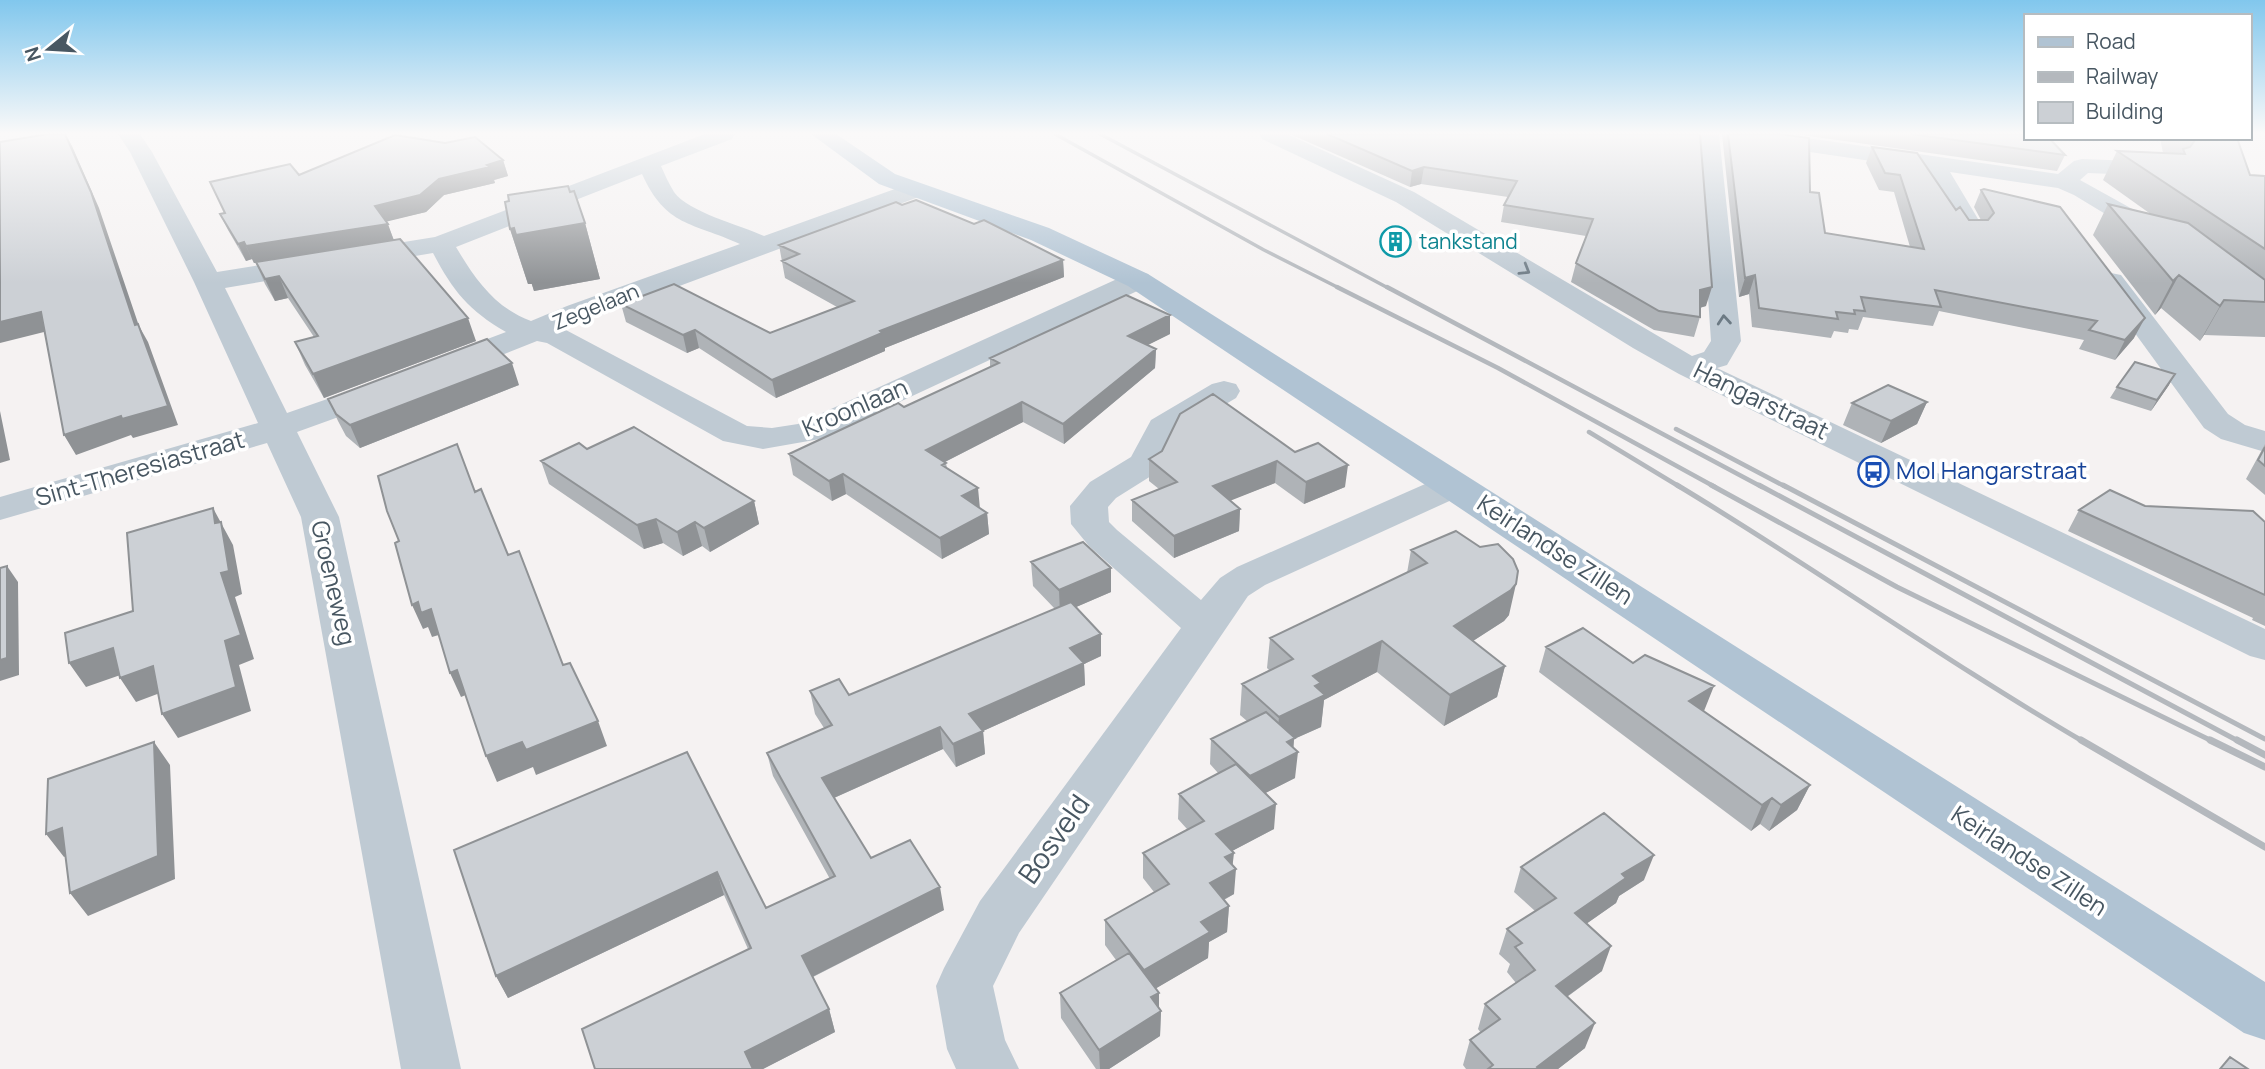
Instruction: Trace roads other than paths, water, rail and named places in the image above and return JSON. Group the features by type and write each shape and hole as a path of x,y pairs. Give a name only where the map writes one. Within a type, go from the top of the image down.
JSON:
{"main road":[{"name":"Keirlandse Zillen","path":"899,184 1040,233 1138,280 2265,1014"}],"street":[{"name":"Groeneweg","path":"157,184 208,282 320,517 432,1069"},
{"path":"208,282 441,244 595,184"},
{"path":"638,184 664,195"},
{"path":"658,184 676,208 698,220 701,229 751,249"},
{"name":"Hangarstraat","path":"1378,184 1690,367 2265,646"},
{"path":"1690,367 1716,358 1726,341 1712,184"},
{"path":"1945,184 1971,229"},
{"path":"2044,184 2057,193 2107,203 2176,246"},
{"path":"2057,193 2065,184"},
{"name":"Zegelaan","path":"279,429 535,331 577,312 915,190"},
{"name":"Kroonlaan","path":"441,244 454,272 476,299 518,327 557,336 735,434 756,440 770,440 808,432 1138,280"},
{"path":"2092,256 2216,421 2233,432 2265,442"},
{"path":"1204,625 1103,538 1090,524 1089,506 1103,491 1146,463 1163,427 1224,391"},
{"name":"Sint-Theresiastraat","path":"0,509 279,429"},
{"name":"Bosveld","path":"989,1069 977,1049 964,986 999,917 1204,625 1234,587 1251,576 1454,485"}],"railway":[{"path":"1145,184 1341,289"},
{"path":"1193,184 1390,289"},
{"path":"1337,287 1498,368 1715,487"},
{"path":"1387,287 1762,487"},
{"path":"1676,429 1786,487"},
{"path":"1589,432 1680,487"},
{"path":"1677,485 2084,742"},
{"path":"1711,485 1897,587 2214,742"},
{"path":"1759,485 2240,742"},
{"path":"1783,485 2265,739"},
{"path":"2081,740 2265,847"},
{"path":"2210,740 2265,767"},
{"path":"2237,740 2265,755"}],"place":[{"name":"tankstand","path":"1396,242"},
{"name":"Mol Hangarstraat","path":"1873,471"}]}
